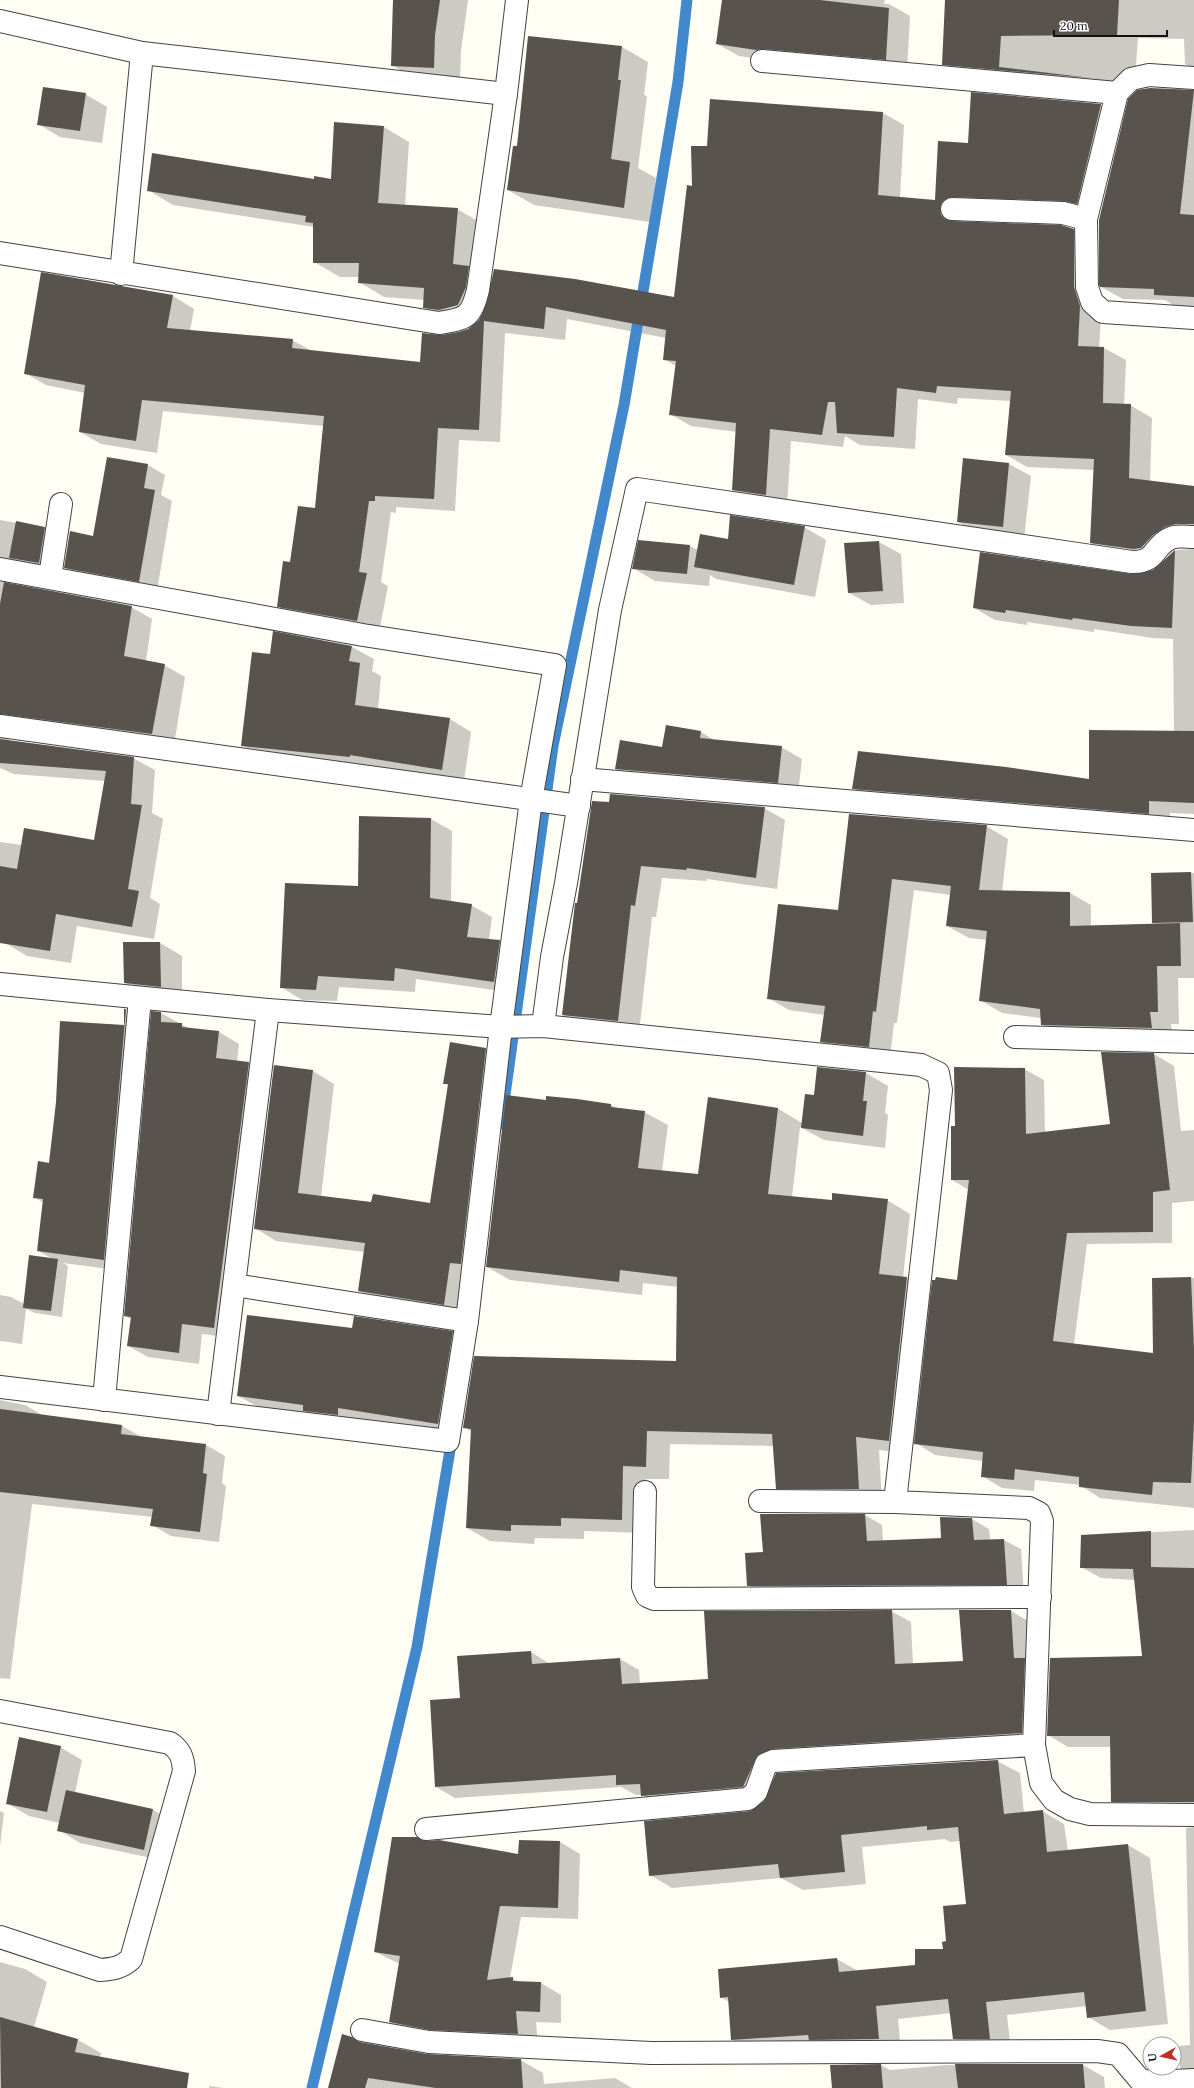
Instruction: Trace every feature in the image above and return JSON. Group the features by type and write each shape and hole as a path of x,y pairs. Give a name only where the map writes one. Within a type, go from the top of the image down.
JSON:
{"street":[{"path":"0,253 121,274 439,323 461,320 473,308 478,290 506,94 517,0"},
{"path":"0,21 142,53 506,94"},
{"path":"121,274 142,53"},
{"path":"762,61 1117,93"},
{"path":"1194,78 1149,75 1131,79 1117,93 1086,219 1087,287 1092,302 1103,312 1194,318"},
{"path":"952,209 1063,213 1086,219"},
{"path":"538,1027 552,957 576,806 582,779 610,610 637,489 1132,562 1142,562 1150,559 1164,541 1173,537 1194,537"},
{"path":"50,577 61,504"},
{"path":"0,569 363,635 555,665 533,801 501,1027 467,1321 448,1441 0,1387"},
{"path":"0,726 576,806"},
{"path":"582,779 1194,830"},
{"path":"0,984 268,1010 501,1027 538,1027 921,1065 938,1073 941,1090 895,1502"},
{"path":"104,1400 140,998"},
{"path":"218,1414 268,1010"},
{"path":"1015,1037 1194,1042"},
{"path":"234,1285 467,1321"},
{"path":"645,1492 643,1587 647,1596 654,1599 1040,1597"},
{"path":"760,1501 895,1502 1029,1508 1039,1513 1042,1521 1034,1745 1041,1783 1054,1800 1070,1809 1090,1814 1194,1816"},
{"path":"0,1711 170,1743 178,1749 183,1758 184,1771 132,1959 115,1969 100,1970 0,1937"},
{"path":"426,1829 748,1799 756,1792 766,1764 773,1761 1034,1745"},
{"path":"362,2030 430,2042 651,2053 1097,2051 1118,2054 1140,2080 1152,2082 1194,2080"}],"building":[{"path":"393,0 440,0 435,35 434,68 391,66"},
{"path":"722,0 820,0 889,8 886,60 763,49 756,50 716,44"},
{"path":"945,0 1119,0 1117,35 1001,36 999,67 1091,78 942,65"},
{"path":"528,36 622,46 618,80 621,80 611,159 630,162 624,208 507,190 513,146 517,146"},
{"path":"43,87 86,93 80,131 37,125"},
{"path":"1150,88 1194,90 1180,214 1194,215 1194,297 1154,295 1154,289 1100,287 1099,285 1099,220 1128,99 1137,90"},
{"path":"971,92 1101,104 1077,204 1063,201 952,197 947,198 942,202 940,209 941,215 945,219 952,221 1061,225 1074,229 1074,287 1080,306 1078,346 1104,347 1103,403 1131,404 1129,478 1194,486 1194,524 1176,524 1165,527 1153,535 1141,548 1133,549 1090,543 1094,459 1005,455 1011,391 937,386 936,393 897,388 894,437 837,433 835,402 828,402 822,435 770,429 766,495 732,490 736,423 669,415 676,361 663,360 666,330 546,307 544,329 484,321 479,430 438,428 434,499 375,496 375,501 369,501 359,572 367,573 357,621 277,607 283,561 290,562 298,506 315,508 324,416 142,400 136,441 79,432 85,385 24,374 41,272 173,295 167,328 293,339 292,348 420,362 422,333 441,335 459,332 468,329 479,320 487,302 494,269 575,279 674,297 687,185 692,186 691,146 707,146 710,99 883,112 878,195 935,200 938,141 968,143"},
{"path":"334,122 384,126 378,203 458,208 453,264 469,266 466,287 458,305 439,310 423,308 424,288 358,283 359,263 313,263 313,223 305,222 306,216 147,191 152,153 314,179 314,176 331,179"},
{"path":"107,457 148,464 144,488 155,490 139,582 64,568 70,531 93,536"},
{"path":"963,458 1009,463 1003,527 957,522"},
{"path":"730,515 805,526 794,585 694,567 700,534 728,539"},
{"path":"16,521 45,527 39,563 9,558"},
{"path":"638,540 690,545 687,574 632,569"},
{"path":"879,541 883,591 848,593 844,543"},
{"path":"1175,550 1172,628 1131,626 1073,618 1072,620 1006,610 1005,613 973,608 980,552 1133,574 1153,570"},
{"path":"4,582 132,606 124,656 165,664 152,734 0,714 0,604"},
{"path":"273,631 352,646 349,661 360,663 355,705 450,718 442,770 350,755 350,757 241,746 252,652 270,654"},
{"path":"666,725 701,731 700,738 782,746 778,783 615,769 620,740 662,747"},
{"path":"1089,730 1194,731 1194,803 1149,801 1149,814 852,789 858,751 1006,767 1089,779"},
{"path":"0,739 134,757 131,804 142,805 128,889 139,891 132,927 56,914 50,951 0,943 0,866 17,869 24,828 94,840 106,771 0,763"},
{"path":"610,794 765,807 756,878 687,868 686,870 641,866 635,906 631,905 618,1021 562,1015 575,903 577,903 592,801 609,802"},
{"path":"849,814 987,825 979,890 1070,892 1070,926 1180,923 1181,966 1157,966 1158,1012 1150,1012 1152,1028 1041,1025 1040,1009 979,1001 987,931 946,926 951,886 892,879 876,1012 873,1011 869,1047 820,1042 825,1006 767,999 778,904 838,910"},
{"path":"359,816 431,818 430,898 472,904 467,937 500,940 494,982 395,968 394,981 318,976 316,990 280,988 285,883 358,886"},
{"path":"1191,872 1193,922 1152,923 1151,873"},
{"path":"123,942 160,942 161,987 124,983"},
{"path":"124,1009 126,1009 104,1260 37,1251 43,1199 33,1198 38,1161 49,1163 56,1102 60,1021 124,1025"},
{"path":"151,1011 161,1012 161,1022 182,1023 182,1027 219,1031 216,1058 249,1062 214,1328 182,1324 179,1353 127,1346 131,1317 124,1316"},
{"path":"450,1042 486,1048 461,1264 450,1263 444,1305 358,1291 365,1243 254,1229 274,1065 313,1070 298,1193 371,1202 373,1194 430,1203 448,1084 443,1084"},
{"path":"1101,1052 1154,1053 1170,1190 1153,1192 1153,1232 1067,1233 1053,1341 1153,1353 1152,1278 1191,1277 1194,1350 1194,1421 1191,1483 1153,1482 1152,1495 1079,1487 1079,1477 1015,1469 1014,1480 981,1477 983,1452 914,1444 932,1280 935,1280 936,1277 957,1280 969,1180 951,1180 951,1126 955,1126 954,1067 1025,1068 1026,1134 1110,1124"},
{"path":"817,1067 866,1072 863,1101 867,1101 863,1136 801,1128 805,1094 814,1095"},
{"path":"506,1095 546,1100 546,1096 577,1099 611,1104 611,1107 645,1111 638,1168 698,1174 708,1097 778,1108 768,1194 832,1200 832,1193 888,1199 879,1274 907,1277 889,1441 856,1437 859,1489 776,1489 772,1434 647,1431 646,1467 623,1466 622,1520 561,1518 561,1526 511,1525 511,1531 466,1528 471,1429 463,1428 474,1356 676,1361 677,1277 620,1270 619,1282 486,1267"},
{"path":"29,1255 58,1259 51,1311 23,1308"},
{"path":"247,1315 352,1328 354,1316 453,1331 438,1424 338,1408 338,1415 303,1411 303,1405 237,1396"},
{"path":"0,1409 122,1425 121,1434 206,1444 203,1473 207,1474 200,1532 150,1526 153,1509 0,1492"},
{"path":"760,1514 865,1514 867,1541 941,1538 940,1517 972,1518 974,1540 1004,1539 1007,1585 747,1586 745,1553 763,1552"},
{"path":"1151,1531 1151,1567 1194,1568 1194,1802 1111,1802 1110,1736 1047,1736 1050,1658 1142,1656 1133,1569 1080,1568 1081,1535"},
{"path":"892,1610 895,1664 963,1661 959,1610 1011,1610 1014,1658 1025,1658 1022,1733 772,1749 757,1756 743,1787 641,1796 640,1784 616,1785 616,1775 435,1787 430,1700 460,1698 457,1656 531,1651 532,1664 620,1658 622,1684 708,1679 704,1611"},
{"path":"19,1737 61,1746 47,1812 6,1804"},
{"path":"998,1760 1004,1814 1043,1810 1047,1852 1128,1844 1146,2011 1087,2018 1084,1992 986,2002 990,2039 953,2039 948,1999 876,2006 879,2039 809,2040 808,2035 731,2040 728,1997 720,1998 718,1969 837,1958 839,1972 915,1965 915,1949 943,1949 942,1942 946,1941 943,1906 966,1904 958,1827 927,1830 927,1826 841,1835 845,1872 780,1878 778,1864 649,1876 644,1821 750,1811 764,1801 776,1773"},
{"path":"66,1790 153,1809 144,1850 57,1831"},
{"path":"392,1837 417,1837 427,1841 439,1840 518,1854 519,1840 560,1841 558,1908 500,1906 487,1980 513,1977 513,1981 541,1982 540,2012 516,2011 518,2034 430,2030 389,2022 400,1956 374,1952"},
{"path":"0,2017 78,2039 75,2052 189,2073 187,2088 1,2088"},
{"path":"342,2034 352,2037 360,2042 427,2054 521,2059 523,2088 436,2088 368,2078 365,2088 328,2088"},
{"path":"881,2064 883,2088 832,2088 830,2065"},
{"path":"955,2064 1083,2064 1085,2088 958,2088"}],"waterway":[{"path":"501,1124 553,746 624,405 678,82 687,0"},
{"path":"312,2088 417,1647 452,1438"}]}
